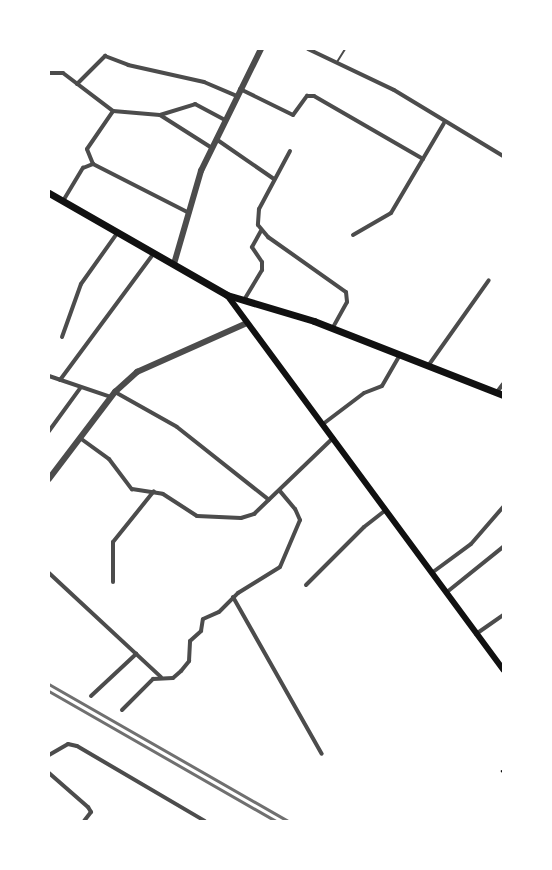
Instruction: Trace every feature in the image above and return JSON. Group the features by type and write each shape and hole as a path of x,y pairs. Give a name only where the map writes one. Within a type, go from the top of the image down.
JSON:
{"main road":[{"path":"49,193 227,295 332,329 500,393"},
{"path":"227,295 433,572 503,670"}],"street":[{"path":"174,264 189,213 212,148 261,49"},
{"path":"308,49 394,90 444,123 503,156"},
{"path":"77,84 105,56 128,65 204,82 237,96"},
{"path":"49,73 63,73 113,111 160,115 194,104 225,120"},
{"path":"240,90 293,115 307,96 314,96 423,159"},
{"path":"113,111 87,149 93,164 189,213"},
{"path":"160,115 212,148"},
{"path":"353,235 391,213 444,123"},
{"path":"216,139 274,179"},
{"path":"244,300 262,270 262,262 252,247 261,231 259,209 290,151"},
{"path":"63,201 83,168 93,164"},
{"path":"261,231 346,292 347,302 332,329"},
{"path":"62,337 81,284 118,232"},
{"path":"60,380 154,252"},
{"path":"428,366 489,280"},
{"path":"49,479 115,392 137,372 247,323"},
{"path":"323,424 364,393 382,386 400,355"},
{"path":"49,376 111,398"},
{"path":"500,393 503,384"},
{"path":"49,432 81,387"},
{"path":"115,392 177,426 269,500"},
{"path":"80,438 109,459 132,489 154,491 197,516 241,518 254,514 280,491 333,438"},
{"path":"113,582 113,542 154,491"},
{"path":"122,710 153,679 161,677 172,678 181,671 189,661 190,641 201,631 201,621 219,612 233,597 269,577 284,561 300,520 295,509 280,491"},
{"path":"433,572 472,544 503,507"},
{"path":"306,585 364,527 386,510"},
{"path":"447,592 503,546"},
{"path":"49,573 161,677"},
{"path":"233,597 322,754"},
{"path":"476,634 503,615"},
{"path":"91,696 136,654"},
{"path":"50,755 61,746 77,746 205,821"},
{"path":"49,773 91,812 84,821"}],"lane":[{"path":"337,62 345,49"}],"railway":[{"path":"49,684 288,821"},
{"path":"49,691 276,821"}]}
